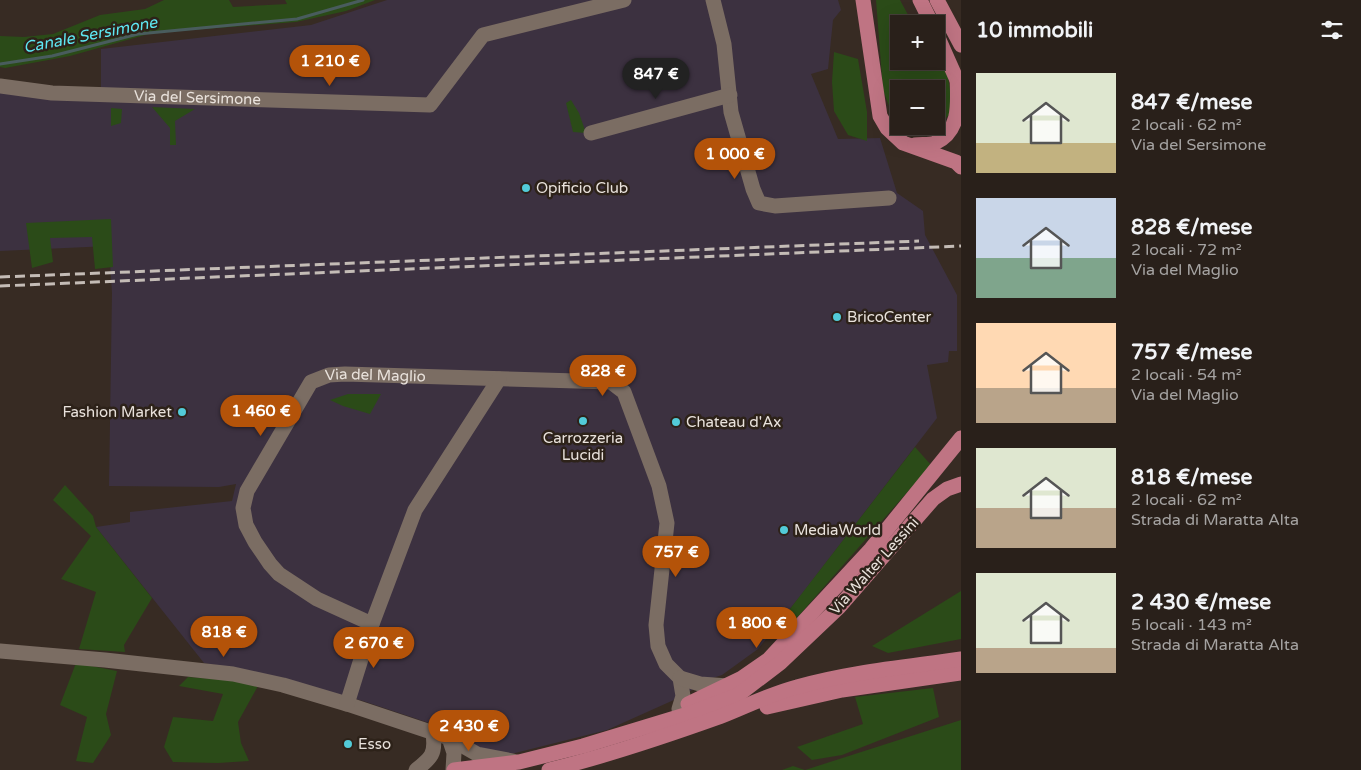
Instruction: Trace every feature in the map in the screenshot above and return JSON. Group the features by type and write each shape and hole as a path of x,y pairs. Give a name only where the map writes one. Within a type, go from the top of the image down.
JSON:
{"main road":[{"path":"863,0 880,116 887,128 903,143 956,162 961,167"},
{"path":"920,0 928,15"},
{"path":"937,0 961,45"},
{"path":"912,146 935,143 952,130 959,114 959,83 945,53"},
{"name":"Via Walter Lessini","path":"631,732 728,686 768,660 871,549 961,438"},
{"name":"Via Walter Lessini","path":"453,770 519,762 631,732 685,715 738,695 780,663 839,607 933,499 947,489 961,484"},
{"path":"549,770 598,758 719,717 796,687 873,671 961,660"},
{"path":"719,717 842,690 961,673"}],"street":[{"name":"Via del Sersimone","path":"0,86 52,93 430,106 484,36 624,0"},
{"path":"713,0 724,44 732,112 750,180 759,203 774,206 889,198"},
{"path":"591,133 730,95"},
{"name":"Via del Maglio","path":"372,624 317,599 279,574 270,564 246,526 243,508 247,491 311,382 329,375 345,374 610,382 624,392 659,486 667,523 656,625 658,646 666,664 680,678"},
{"path":"347,704 372,624 415,510 499,379"},
{"path":"0,651 233,674 283,685 347,704 449,738 477,754 519,762"},
{"path":"679,708 683,696 680,678 700,684 728,686"},
{"path":"416,770 427,761 435,747 433,734"},
{"path":"449,738 454,754 453,770"}],"shaded area":[{"path":"387,0 838,0 841,10 833,20 828,69 811,74 838,139 880,138 897,193 923,211 925,235 957,295 957,351 949,351 948,362 927,365 937,418 758,649 722,675 713,678 676,699 607,730 511,754 471,747 432,724 363,701 249,671 204,663 96,527 130,522 130,512 232,501 236,484 219,487 109,486 112,293 109,246 0,251 0,85 101,90 101,49 311,25"}],"green space":[{"path":"164,0 229,0 233,7 287,4 285,0 375,0 346,11 296,22 152,33 70,56 5,68 0,67 0,36 24,37 53,34 100,15 145,9"},
{"path":"876,0 900,0 908,15 890,15 890,70 945,70 945,68 950,90 951,113 945,119 945,80 890,80 890,108 883,90"},
{"path":"834,52 858,59 867,112 867,141 848,135 834,111 832,82"},
{"path":"571,100 579,113 586,133 573,132 566,103"},
{"path":"152,107 195,109 175,121 176,145 170,145 170,128"},
{"path":"111,108 122,109 121,123 111,126"},
{"path":"111,219 113,267 95,269 92,237 50,238 53,262 32,268 26,223"},
{"path":"348,394 381,394 370,414 330,400"},
{"path":"915,447 931,465 787,629 776,627"},
{"path":"65,485 93,516 96,527 152,598 124,645 125,652 79,649 96,592 61,579 91,536 53,500"},
{"path":"961,591 961,639 888,653 872,646"},
{"path":"76,663 117,671 106,714 111,735 93,763 76,761 87,717 60,705"},
{"path":"188,677 238,681 258,686 238,722 241,743 249,761 218,763 173,762 164,747 173,717 213,721 223,694 179,686"},
{"path":"933,688 939,717 842,755 812,760 797,747 863,724 855,697"},
{"path":"961,720 961,770 805,770"},
{"path":"793,766 805,770 782,770"}],"waterway":[{"name":"Canale Sersimone","path":"0,64 52,56 138,34 297,19 363,0"}],"railway":[{"path":"0,277 919,241"},
{"path":"0,286 961,246"}],"place":[{"name":"Opificio Club","path":"526,188"},
{"name":"BricoCenter","path":"837,317"},
{"name":"Fashion Market","path":"182,412"},
{"name":"Carrozzeria Lucidi","path":"583,421"},
{"name":"Chateau d'Ax","path":"676,422"},
{"name":"MediaWorld","path":"784,530"},
{"name":"Esso","path":"348,744"}]}
